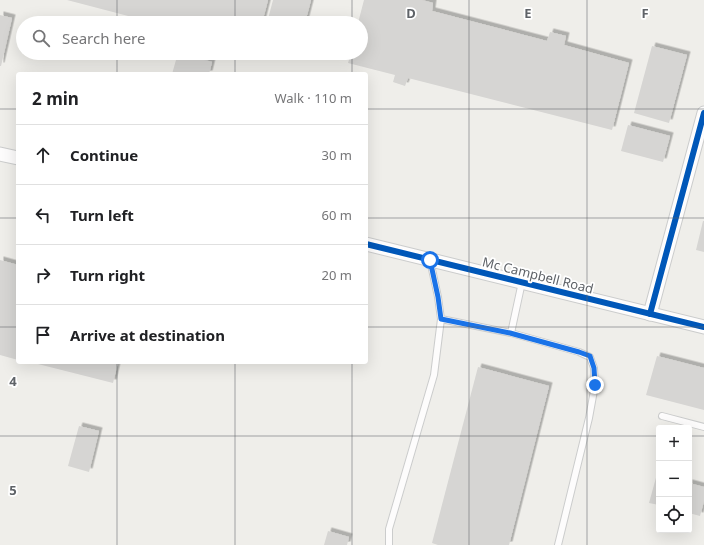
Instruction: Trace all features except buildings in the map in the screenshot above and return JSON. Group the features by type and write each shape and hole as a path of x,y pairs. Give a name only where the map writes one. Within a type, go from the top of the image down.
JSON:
{"street":[{"path":"650,314 704,113"},
{"path":"0,154 16,158"},
{"name":"Mc Campbell Road","path":"368,244 704,327"}],"lane":[{"path":"389,545 389,529 434,375 441,319 430,260"},
{"path":"510,333 522,282"},
{"path":"441,319 510,333 590,356 594,368 595,385 589,418 558,545"},
{"path":"662,416 704,427"}],"cycle path":[{"path":"650,314 704,113"},
{"path":"368,244 704,327"}],"route":[{"path":"430,260 441,319 510,333 590,356 594,368 595,385"}]}
